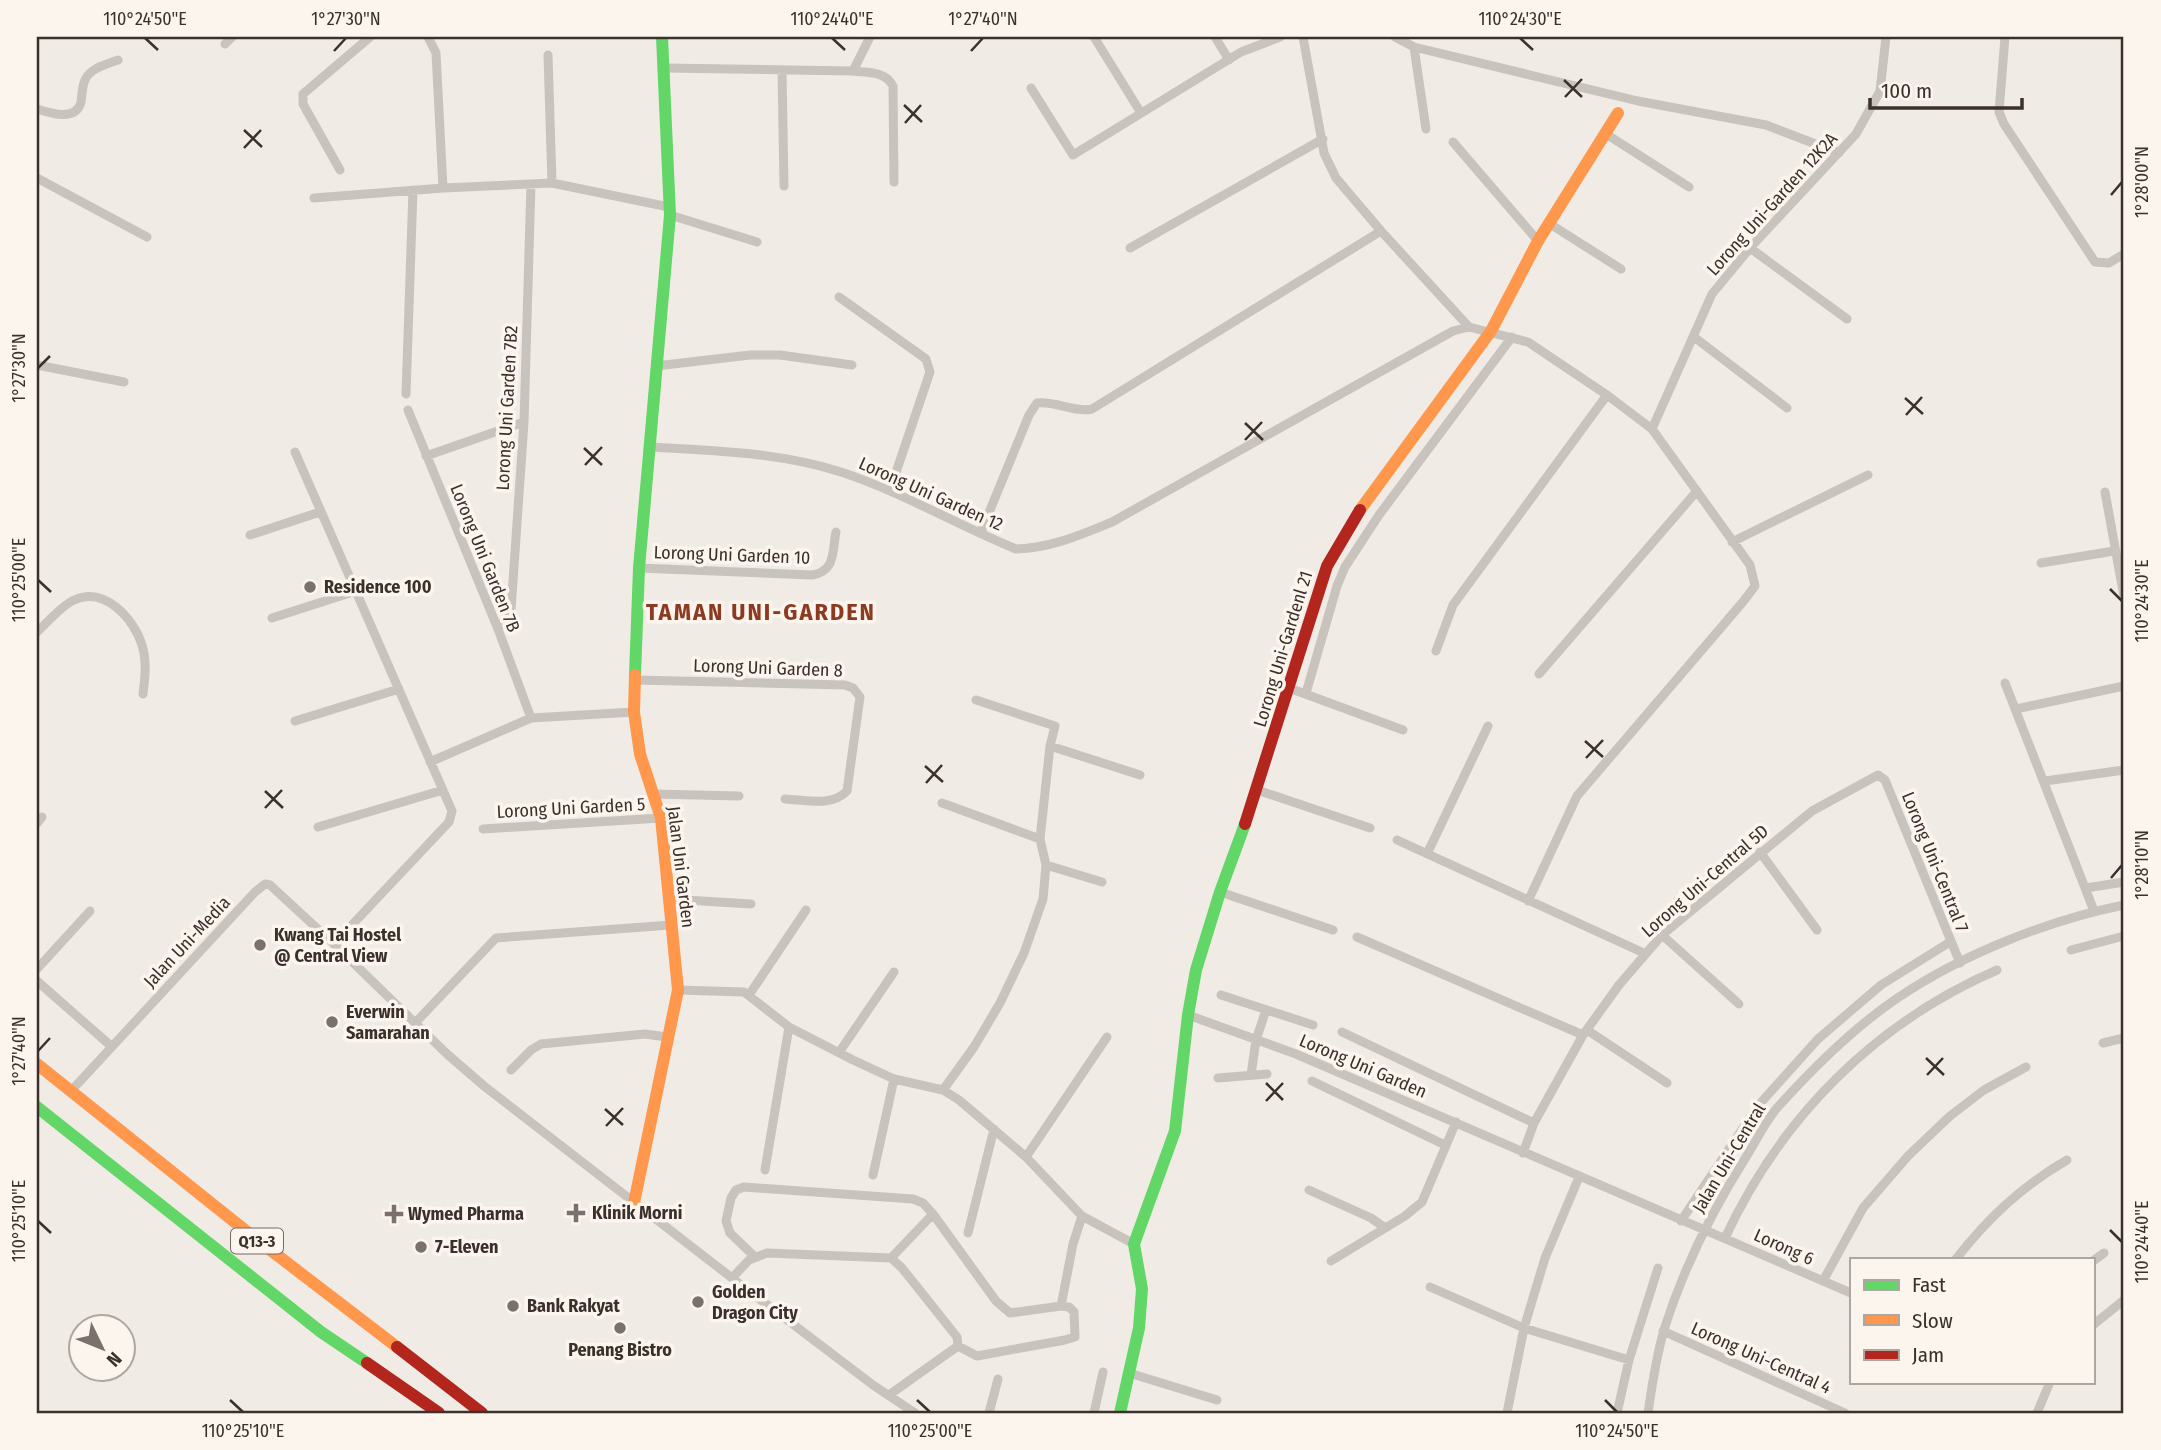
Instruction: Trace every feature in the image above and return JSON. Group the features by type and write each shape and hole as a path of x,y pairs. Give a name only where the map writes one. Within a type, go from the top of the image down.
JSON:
{"main road":[{"name":"Jalan Uni Garden","path":"634,1203 678,990 661,818 640,754 634,712 639,568 669,211 662,37"},
{"name":"Lorong Uni-Gardenl 21","path":"1135,1244 1175,1131 1188,1015 1196,970 1220,892 1257,790 1327,566 1364,504 1491,331 1538,242 1618,113"},
{"name":"Q13-3","path":"37,1063 256,1239 482,1413"},
{"name":"Q13-3","path":"37,1107 321,1332 439,1413"},
{"path":"1120,1413 1139,1328 1142,1289 1135,1244"}],"street":[{"path":"340,170 303,104 303,94 370,37"},
{"path":"428,37 436,53 443,188"},
{"path":"853,71 870,37"},
{"path":"1094,37 1141,113"},
{"path":"1215,37 1229,60"},
{"path":"1031,88 1073,155 1241,52 1280,37"},
{"path":"1303,37 1324,153 1336,178 1469,327 1528,342 1653,429 1750,565 1755,586 1577,796 1528,901"},
{"path":"1399,37 1414,47 1625,99 1766,125 1839,153"},
{"name":"Lorong Uni-Garden 12K2A","path":"1653,429 1712,295 1750,248 1856,134 1880,91 1886,37"},
{"path":"2005,37 1999,112 2004,124 2095,262 2109,263 2124,254"},
{"path":"1414,47 1426,129"},
{"path":"548,55 552,183"},
{"path":"37,109 60,115 73,113 80,107 85,79 95,69 118,60"},
{"path":"665,68 853,71 889,78 893,86 894,182"},
{"path":"782,71 784,186"},
{"path":"1606,134 1689,187"},
{"path":"1130,248 1322,139"},
{"path":"1453,142 1538,242"},
{"path":"37,178 147,237"},
{"path":"314,198 552,183 669,211 757,242"},
{"name":"Lorong Uni Garden 7B2","path":"498,629 511,610 524,422 531,184"},
{"path":"406,394 413,190"},
{"path":"1550,224 1621,269"},
{"path":"981,532 1029,415 1037,403 1051,402 1085,411 1092,409 1381,231"},
{"path":"1750,248 1847,319"},
{"path":"839,297 926,359 930,372 890,490"},
{"name":"Lorong Uni Garden 12","path":"651,447 761,454 820,466 890,490 1016,549 1031,548 1068,540 1112,522 1453,331 1469,327"},
{"path":"1306,693 1345,567 1379,515 1512,337"},
{"path":"1693,337 1787,408"},
{"path":"656,366 760,355 780,355 852,365"},
{"path":"37,365 124,382"},
{"path":"1436,651 1454,605 1607,395"},
{"name":"Lorong Uni Garden 7B","path":"408,410 498,629 531,718"},
{"path":"426,456 524,422"},
{"path":"295,452 452,811 449,822 334,944 484,1086 732,1278 889,1395 903,1410 915,1413"},
{"path":"1732,542 1868,475"},
{"path":"1539,674 1697,491"},
{"path":"2105,492 2124,597"},
{"path":"1364,504 1379,515"},
{"path":"250,535 320,512"},
{"name":"Lorong Uni Garden 10","path":"639,568 812,575 822,573 830,566 836,532"},
{"path":"2041,563 2115,551"},
{"path":"272,618 356,591"},
{"path":"37,632 74,600 92,597 116,606 125,614 138,634 143,648 146,676 143,694"},
{"name":"Lorong Uni Garden 8","path":"635,680 845,685 853,688 860,697 847,791 840,799 831,802 785,799"},
{"path":"2006,683 2094,911"},
{"path":"2016,709 2124,686"},
{"path":"1289,688 1403,730"},
{"path":"295,721 399,689"},
{"path":"943,1090 974,1047 1000,1003 1024,953 1043,899 1046,865 1040,839 1050,746 1055,726 976,700"},
{"path":"430,762 531,718 634,712"},
{"path":"1427,854 1488,726"},
{"path":"1050,746 1140,775"},
{"path":"2045,781 2124,770"},
{"name":"Lorong Uni-Central 5D","path":"1523,1153 1534,1123 1585,1032 1619,985 1662,936 1812,811 1878,775"},
{"name":"Lorong Uni-Central 7","path":"1878,775 1885,780 1960,963"},
{"path":"318,827 443,790"},
{"path":"1257,790 1370,828"},
{"path":"653,794 739,796"},
{"path":"942,803 1040,839"},
{"name":"Lorong Uni Garden 5","path":"483,829 661,818"},
{"path":"1397,840 1646,954"},
{"path":"1760,852 1817,930"},
{"path":"1046,865 1102,882"},
{"path":"2085,888 2124,882"},
{"name":"Jalan Uni-Media","path":"71,1091 254,892 265,884 274,888 334,944"},
{"path":"1220,892 1333,930"},
{"path":"669,899 751,904"},
{"name":"Jalan Uni-Central","path":"1648,1413 1663,1331 1680,1284 1705,1229 1775,1110 1839,1045 1899,997 1960,963 2022,934 2094,911 2124,905"},
{"path":"749,995 806,910"},
{"path":"37,969 90,911"},
{"path":"415,1022 496,938 671,925"},
{"path":"1662,936 1739,1004"},
{"path":"2071,950 2124,936"},
{"path":"1357,937 1585,1032 1667,1083"},
{"path":"1681,1221 1757,1107 1818,1039 1881,985 1950,942"},
{"path":"1725,1238 1743,1199 1778,1147 1845,1069 1907,1018 1960,986 1997,970"},
{"path":"840,1051 894,972"},
{"path":"37,981 111,1046"},
{"path":"678,990 738,990 749,995 789,1027 894,1079 943,1090 1026,1157 1082,1216 1135,1244"},
{"path":"1221,995 1313,1025"},
{"path":"1251,1075 1256,1040 1266,1010"},
{"name":"Lorong Uni Garden","path":"1188,1015 1296,1054 1579,1177"},
{"path":"765,1170 789,1027"},
{"path":"1342,1032 1534,1123"},
{"path":"511,1070 541,1044 645,1034 667,1037"},
{"path":"1026,1157 1107,1037"},
{"path":"2103,1043 2124,1038"},
{"path":"1823,1281 1863,1208 1908,1156 1950,1115 1984,1090 2026,1067"},
{"path":"1218,1078 1267,1074"},
{"path":"873,1175 894,1079"},
{"path":"1312,1081 1445,1144"},
{"path":"1331,1261 1415,1210 1422,1202 1456,1122"},
{"path":"968,1233 994,1129"},
{"path":"1957,1258 1992,1216 2019,1191 2067,1160"},
{"path":"1507,1413 1524,1328 1545,1258 1579,1177"},
{"name":"Lorong 6","path":"1579,1177 1850,1293"},
{"path":"755,1257 730,1233 726,1221 736,1190 744,1187 913,1199 923,1203 933,1214 996,1301 1010,1313 1061,1306 1069,1307 1074,1312 1074,1337 977,1356 958,1346"},
{"path":"1309,1190 1371,1218 1384,1227"},
{"path":"891,1258 933,1214"},
{"path":"1061,1306 1073,1244 1082,1216"},
{"path":"732,1278 749,1260 767,1253 891,1258 957,1337 958,1346"},
{"path":"2094,1260 2104,1253"},
{"path":"1617,1413 1629,1360 1658,1268"},
{"path":"1430,1287 1524,1328 1629,1360"},
{"path":"2094,1324 2124,1300"},
{"name":"Lorong Uni-Central 4","path":"1663,1331 1845,1413"},
{"path":"889,1395 958,1346"},
{"path":"1094,1413 1103,1372"},
{"path":"1129,1373 1217,1400"},
{"path":"989,1413 998,1379"},
{"path":"2037,1413 2049,1384"}],"traffic: fast":[{"path":"635,675 639,568 670,215 662,37"},
{"path":"1120,1413 1139,1328 1142,1289 1134,1244 1175,1131 1188,1015 1196,970 1245,824"},
{"path":"37,1107 321,1332 367,1363"}],"traffic: slow":[{"path":"1360,510 1491,331 1538,241 1618,113"},
{"path":"634,1203 678,990 661,818 640,754 634,712 635,675"},
{"path":"37,1064 256,1239 397,1347"}],"traffic: jam":[{"path":"1245,824 1327,566 1360,510"},
{"path":"397,1347 482,1413"},
{"path":"367,1363 439,1413"}],"place":[{"name":"Residence 100","path":"310,587"},
{"name":"Kwang Tai Hostel @ Central View","path":"260,945"},
{"name":"Everwin Samarahan","path":"332,1022"},
{"name":"Klinik Morni","path":"576,1213"},
{"name":"Wymed Pharma","path":"394,1214"},
{"name":"7-Eleven","path":"421,1247"},
{"name":"Golden Dragon City","path":"698,1302"},
{"name":"Bank Rakyat","path":"513,1306"},
{"name":"Penang Bistro","path":"620,1328"}],"district":[{"name":"TAMAN UNI-GARDEN","path":"761,612"}]}
